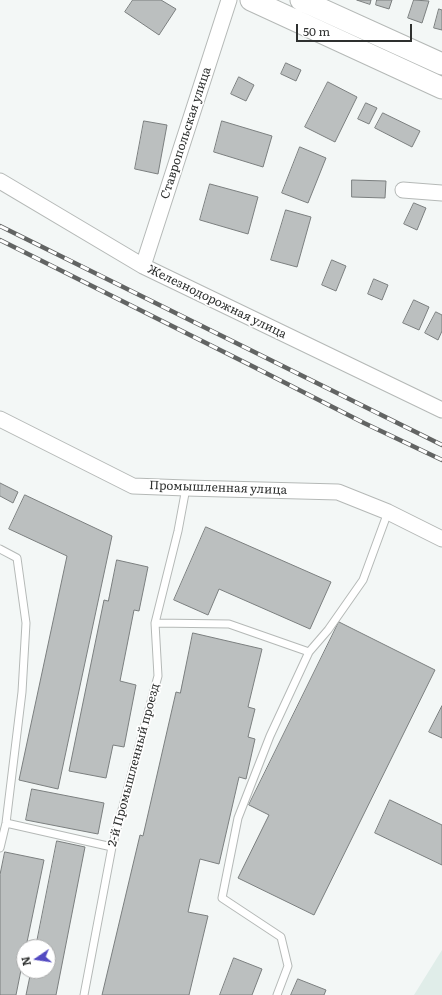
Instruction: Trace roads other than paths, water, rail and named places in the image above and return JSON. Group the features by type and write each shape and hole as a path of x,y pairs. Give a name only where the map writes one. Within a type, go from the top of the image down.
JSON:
{"main road":[{"path":"251,0 442,88"},
{"path":"301,0 442,64"}],"street":[{"name":"Ставропольская улица","path":"143,266 229,0"},
{"name":"Железнодорожная улица","path":"0,181 143,266 442,410"},
{"path":"403,190 442,193"},
{"name":"Промышленная улица","path":"0,419 133,486 338,492 388,512 442,539"}],"lane":[{"name":"2-й Промышленный проезд","path":"84,995 112,847 158,676 155,623 178,531 186,488"},
{"path":"276,995 288,966 280,937 222,898 238,818 270,736 310,652 328,630 363,580 388,512"},
{"path":"0,548 17,558 26,623 22,692 0,848"},
{"path":"155,623 229,624 310,652"},
{"path":"4,818 112,847"}],"railway":[{"path":"0,226 442,445"},
{"path":"0,240 364,423 442,460"}]}
